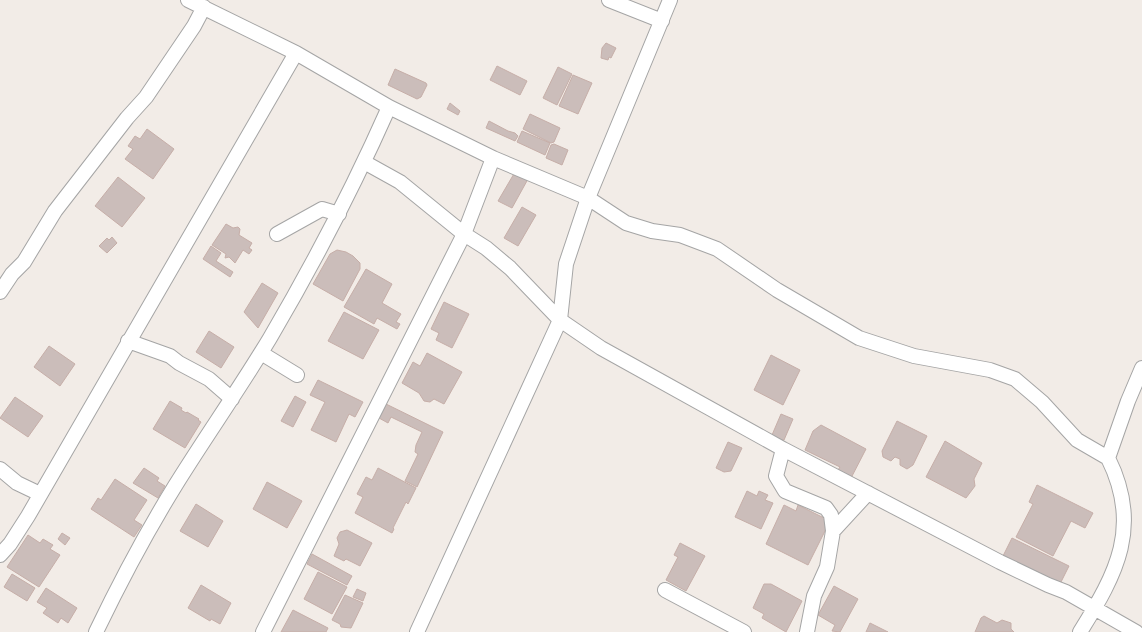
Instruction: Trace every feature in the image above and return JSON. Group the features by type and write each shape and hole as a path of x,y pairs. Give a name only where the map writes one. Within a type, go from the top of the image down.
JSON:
{"street":[{"path":"188,0 296,53 389,107 493,158 588,198 626,223 652,231 680,235 718,249 777,290 859,338 914,356 990,370 1015,380 1042,402 1077,440 1108,458 1116,473 1123,493 1126,515 1126,537 1109,584 1080,632"},
{"path":"609,0 662,21"},
{"path":"417,632 560,320 566,264 588,198 670,0"},
{"path":"0,292 12,274 24,262 55,210 127,118 146,97 194,26 204,8"},
{"path":"0,555 10,544 28,516 296,53"},
{"path":"96,632 126,571 164,506 261,353 339,214 389,107"},
{"path":"263,632 464,234 493,158"},
{"path":"364,162 400,182 464,234 486,248 510,268 560,320 601,348 783,449 1013,568 1066,592 1136,632"},
{"path":"277,234 322,209 339,214"},
{"path":"128,341 170,356 179,363 209,379 232,399"},
{"path":"261,353 297,375"},
{"path":"1108,458 1142,368"},
{"path":"783,449 776,476 785,491 826,508 831,515 833,531 827,567 814,596 807,632"},
{"path":"0,469 17,483 40,494"},
{"path":"833,531 868,493"},
{"path":"665,590 744,632"}],"building":[{"path":"606,43 616,48 611,58 609,57 608,60 601,58 602,48"},
{"path":"497,66 527,81 520,95 490,80"},
{"path":"558,67 572,74 557,105 543,98"},
{"path":"395,69 426,83 427,85 421,97 417,99 388,85"},
{"path":"573,75 592,83 578,114 559,106"},
{"path":"450,103 460,111 458,115 447,109"},
{"path":"530,114 560,128 554,142 551,143 523,129"},
{"path":"489,121 515,133 518,136 515,141 486,128"},
{"path":"147,129 174,149 153,179 125,159 133,149 128,146 135,136 140,139"},
{"path":"522,131 550,143 545,155 517,142"},
{"path":"554,144 568,150 562,165 546,158 551,145"},
{"path":"515,172 528,179 512,208 498,201"},
{"path":"118,177 145,198 122,227 95,206"},
{"path":"522,207 536,215 518,246 504,238"},
{"path":"226,224 233,228 238,227 240,229 239,235 252,243 249,248 252,250 249,254 243,250 235,263 229,257 225,258 226,254 212,245"},
{"path":"112,237 117,243 107,253 99,246 107,238 109,240"},
{"path":"211,246 221,253 216,261 233,272 230,277 203,259"},
{"path":"337,250 346,252 360,263 360,269 343,301 313,284 330,254"},
{"path":"366,269 392,284 382,303 401,314 396,322 400,324 397,329 377,318 374,324 344,307"},
{"path":"262,283 278,293 258,328 244,312"},
{"path":"444,302 469,314 452,348 436,340 439,333 431,329"},
{"path":"344,312 379,330 363,359 328,341"},
{"path":"209,331 234,347 221,368 196,352"},
{"path":"49,346 75,364 60,386 34,367"},
{"path":"427,353 462,372 444,404 434,399 430,402 424,401 419,393 402,383 413,362 420,366"},
{"path":"771,355 800,370 783,405 754,390"},
{"path":"318,380 363,402 355,417 349,414 336,442 311,430 325,402 310,395"},
{"path":"295,396 306,402 293,427 281,421"},
{"path":"15,397 43,416 28,437 0,418"},
{"path":"170,401 182,408 181,410 199,419 198,420 201,422 185,448 153,429"},
{"path":"386,404 443,432 417,487 405,481 418,454 415,452 416,445 422,432 391,417 388,423 379,418"},
{"path":"781,414 793,419 784,440 777,440 772,435"},
{"path":"897,421 927,436 913,465 907,469 900,465 900,459 895,457 891,461 883,457 882,451"},
{"path":"821,425 866,449 850,480 836,473 840,467 805,450 813,431"},
{"path":"945,441 982,463 974,479 975,486 966,498 926,477"},
{"path":"728,442 742,448 731,471 724,472 716,468"},
{"path":"144,468 159,478 157,481 165,486 158,498 133,483"},
{"path":"378,468 416,488 408,504 406,502 392,533 355,513 363,497 357,494 366,477 372,480"},
{"path":"115,479 147,500 134,520 142,525 134,537 91,509 98,498 101,500"},
{"path":"267,482 302,501 287,528 253,509"},
{"path":"1037,485 1093,513 1085,528 1071,521 1053,556 1016,537 1033,504 1029,502"},
{"path":"747,491 757,496 759,491 768,495 765,500 773,503 761,529 735,517"},
{"path":"196,504 223,521 208,547 180,531"},
{"path":"784,505 796,511 798,505 830,521 808,565 766,544"},
{"path":"347,530 372,543 360,566 346,559 344,561 334,556 339,544 337,538 340,532"},
{"path":"62,533 70,538 65,545 58,539"},
{"path":"28,535 40,543 43,539 53,545 50,549 60,555 39,587 7,567"},
{"path":"1012,538 1069,566 1060,584 1003,556"},
{"path":"680,543 705,556 686,591 666,580 678,557 674,555"},
{"path":"312,554 352,576 347,585 307,564"},
{"path":"318,572 347,587 332,614 304,599"},
{"path":"12,574 35,588 27,601 4,587"},
{"path":"764,584 771,584 802,601 786,632 762,618 764,614 753,608"},
{"path":"201,585 231,603 220,624 211,619 210,621 188,608"},
{"path":"834,586 858,599 840,632 832,631 835,625 818,615"},
{"path":"46,588 77,608 68,623 61,618 58,623 43,613 47,608 37,602"},
{"path":"357,589 366,593 363,601 353,597"},
{"path":"345,595 363,603 351,628 341,627 340,624 332,620"},
{"path":"293,610 328,628 326,632 281,632"},
{"path":"984,616 997,623 1002,620 1011,623 1011,629 1014,632 975,632 981,618"},
{"path":"870,623 888,632 866,632"}]}
